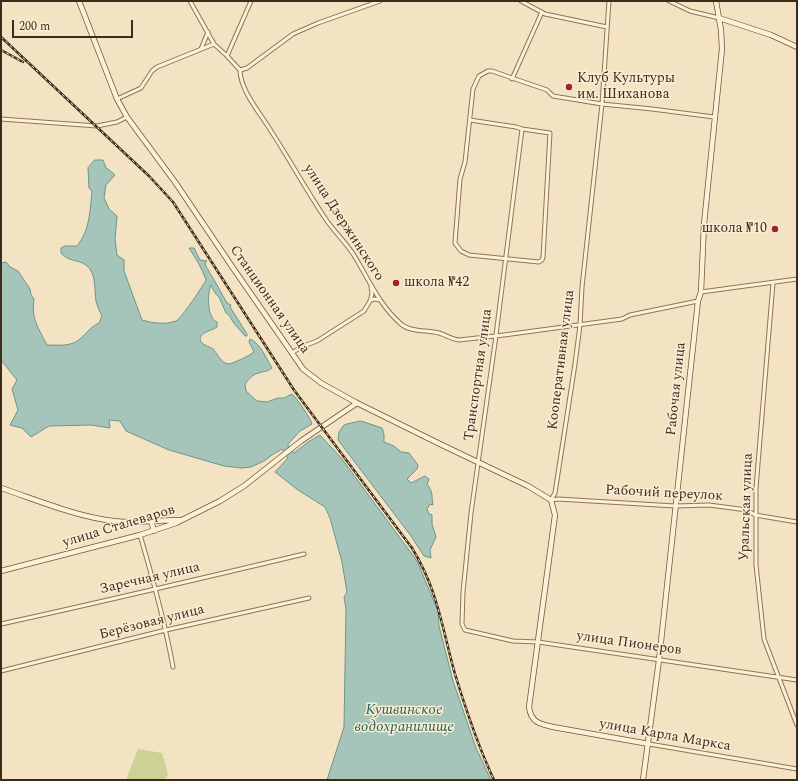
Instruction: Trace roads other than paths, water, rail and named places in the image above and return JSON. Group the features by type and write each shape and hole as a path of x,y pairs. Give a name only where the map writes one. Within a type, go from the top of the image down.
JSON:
{"street":[{"name":"Станционная улица","path":"79,1 117,99 127,117 175,182 303,369 315,379 357,403 528,486 551,500"},
{"path":"190,1 214,44 240,70 247,68 293,34 306,27 380,1"},
{"path":"192,5 195,1"},
{"path":"227,56 251,1"},
{"path":"521,1 542,12 555,16 607,27"},
{"name":"Кооперативная улица","path":"533,718 530,713 529,706 555,515 551,500 555,493 580,325 582,287 602,104 609,1"},
{"path":"669,1 690,11 719,18 771,35 797,47"},
{"name":"Рабочая улица","path":"643,780 659,660 698,301 701,292 704,224 722,49 716,1"},
{"path":"512,79 542,12"},
{"path":"201,49 208,32"},
{"path":"117,99 141,88 152,71 157,67 214,44"},
{"path":"222,52 228,51"},
{"name":"улица Дзержинского","path":"240,70 240,78 244,89 310,195 327,221 355,257 371,286 388,311 402,326 440,334 459,340 496,336"},
{"path":"470,120 550,134 543,258 541,261 535,262 469,255 461,251 455,243 460,179 465,162 472,97 476,82 483,73 492,71 547,90 553,96 602,104 714,117"},
{"path":"1,119 92,126 108,125 127,117"},
{"name":"Транспортная улица","path":"462,624 463,592 471,513 496,336 522,129"},
{"path":"701,292 797,279"},
{"name":"Уральская улица","path":"773,283 756,488 756,565 764,639 797,725"},
{"path":"292,353 301,347 317,341 364,311 372,294 371,286"},
{"path":"370,301 374,299 381,300"},
{"path":"496,336 622,319 630,315 698,301"},
{"name":"улица Сталеваров","path":"1,571 140,535 182,520 236,491 276,462 301,441 357,403"},
{"path":"1,488 74,512 113,521 151,522 182,520"},
{"name":"Рабочий переулок","path":"551,500 558,499 675,506 708,506 747,510 755,514 797,522"},
{"path":"151,522 154,531"},
{"path":"140,535 156,588 173,667"},
{"name":"Заречная улица","path":"1,624 129,596 156,588 304,554"},
{"name":"Берёзовая улица","path":"1,671 166,630 309,598"},
{"name":"улица Пионеров","path":"462,624 465,630 513,641 538,642 797,680"},
{"name":"улица Карла Маркса","path":"533,718 541,724 797,769"}],"water":[{"name":"Кушвинское водохранилище","path":"95,160 103,160 106,168 115,175 106,185 104,198 109,209 117,216 115,239 117,255 124,260 124,271 142,320 168,323 179,319 187,309 206,280 201,268 189,248 194,248 200,260 207,261 205,263 206,267 227,303 231,305 230,307 247,334 247,336 245,336 226,313 219,297 211,285 209,305 211,316 217,322 217,327 201,336 200,339 202,343 213,349 221,360 228,364 254,352 249,342 250,339 257,344 272,368 251,377 245,384 246,391 257,401 267,402 278,398 284,398 292,394 307,414 312,424 300,431 288,444 288,446 294,453 320,435 342,459 417,561 438,611 439,626 453,681 476,748 491,780 327,780 344,727 346,609 344,597 347,592 342,562 330,518 325,507 298,490 275,472 288,458 282,449 264,461 251,467 241,468 224,466 169,450 126,431 120,421 109,420 110,428 91,425 49,426 31,437 22,428 10,425 18,410 12,389 17,380 1,360 1,263 6,262 10,267 18,271 30,289 31,295 34,299 34,318 47,345 64,345 76,342 91,328 99,323 102,316 96,301 94,282 90,269 86,265 67,258 61,253 61,248 65,246 77,246 85,233 89,220 92,191 89,188 88,168"},
{"path":"361,421 382,428 384,442 394,446 401,452 409,453 418,465 417,469 407,479 411,483 425,476 429,479 427,484 431,492 433,505 430,504 427,509 429,514 432,515 432,524 436,537 430,550 431,558 424,556 411,536 338,440 339,432 344,425"}],"railway":[{"path":"1,37 149,176 173,202 294,390 412,548 421,564 434,594 463,701 494,780"},
{"path":"1,50 23,62"}],"place":[{"name":"Клуб Культуры им. Шиханова","path":"569,87"},
{"name":"школа №10","path":"775,229"},
{"name":"школа №42","path":"396,283"}]}
